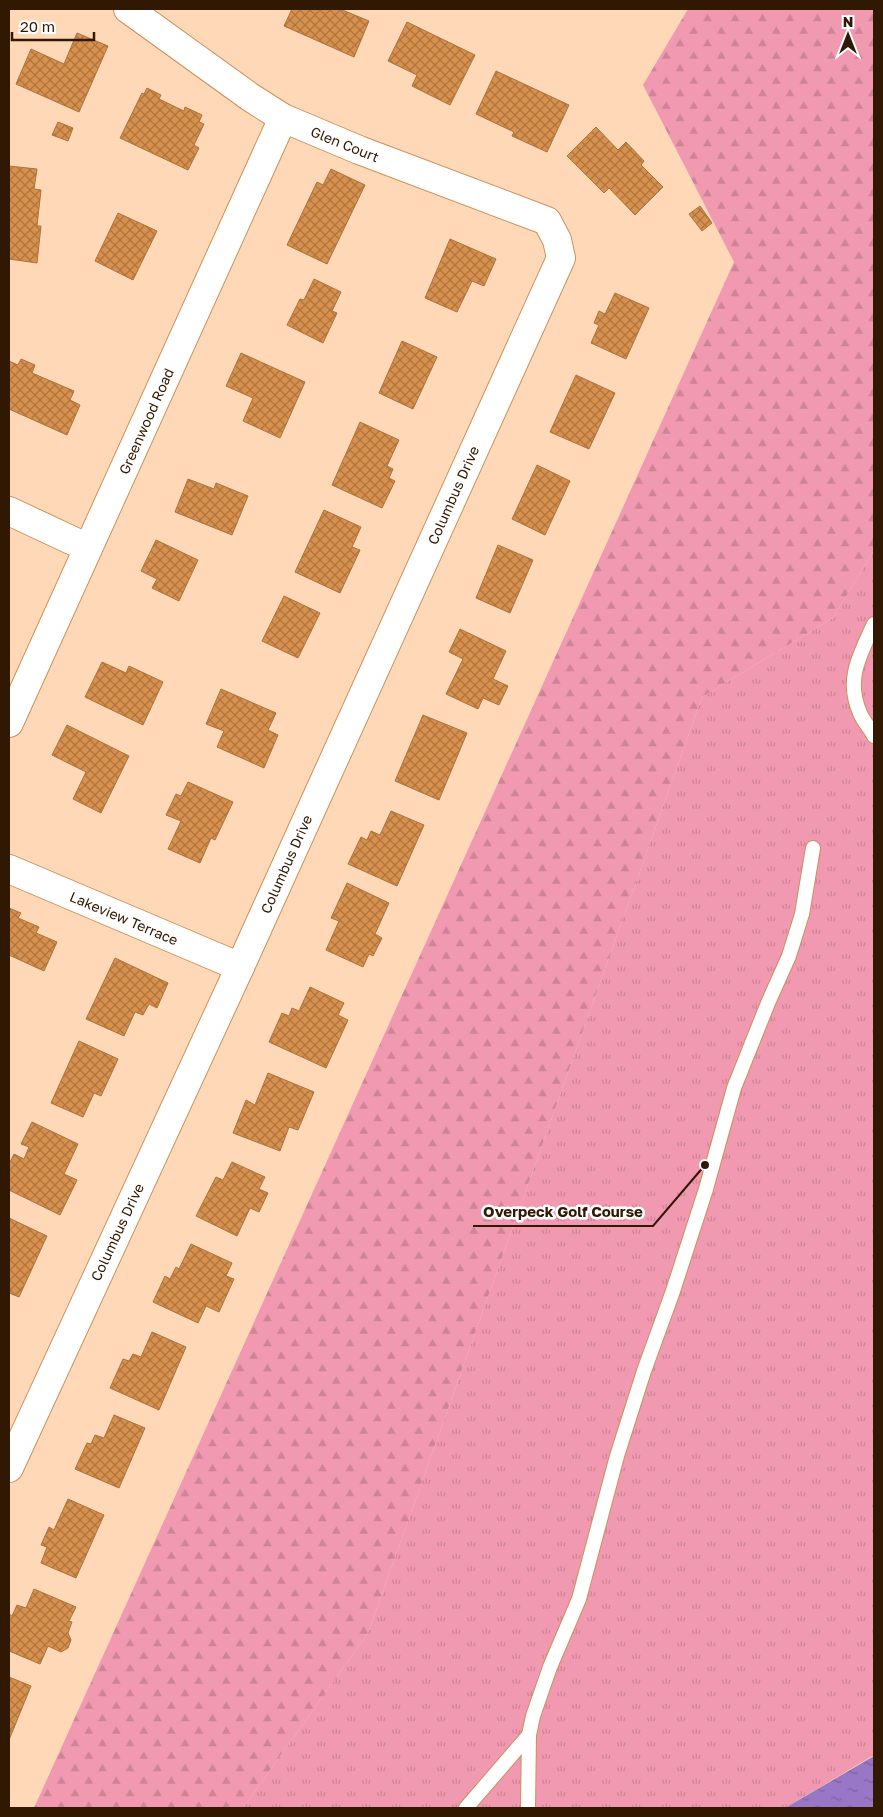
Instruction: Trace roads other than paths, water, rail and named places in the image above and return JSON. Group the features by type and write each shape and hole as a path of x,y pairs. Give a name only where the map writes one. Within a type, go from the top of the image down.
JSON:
{"street":[{"name":"Glen Court","path":"128,9 250,97 283,118 360,150 547,221 557,240 561,258"},
{"name":"Greenwood Road","path":"9,723 283,118"},
{"name":"Columbus Drive","path":"9,1468 240,967 561,258"},
{"path":"9,511 88,548"},
{"name":"Lakeview Terrace","path":"9,869 240,967"}],"lane":[{"path":"874,624 853,676 854,692 860,713 874,736"},
{"path":"528,1808 529,1735 533,1716 550,1667 579,1599 617,1456 706,1189 734,1088 789,956 802,914 812,848"},
{"path":"466,1808 529,1735"}],"water":[{"path":"874,1756 874,1808 785,1808"}],"place":[{"name":"Overpeck Golf Course","path":"705,1165"}]}
